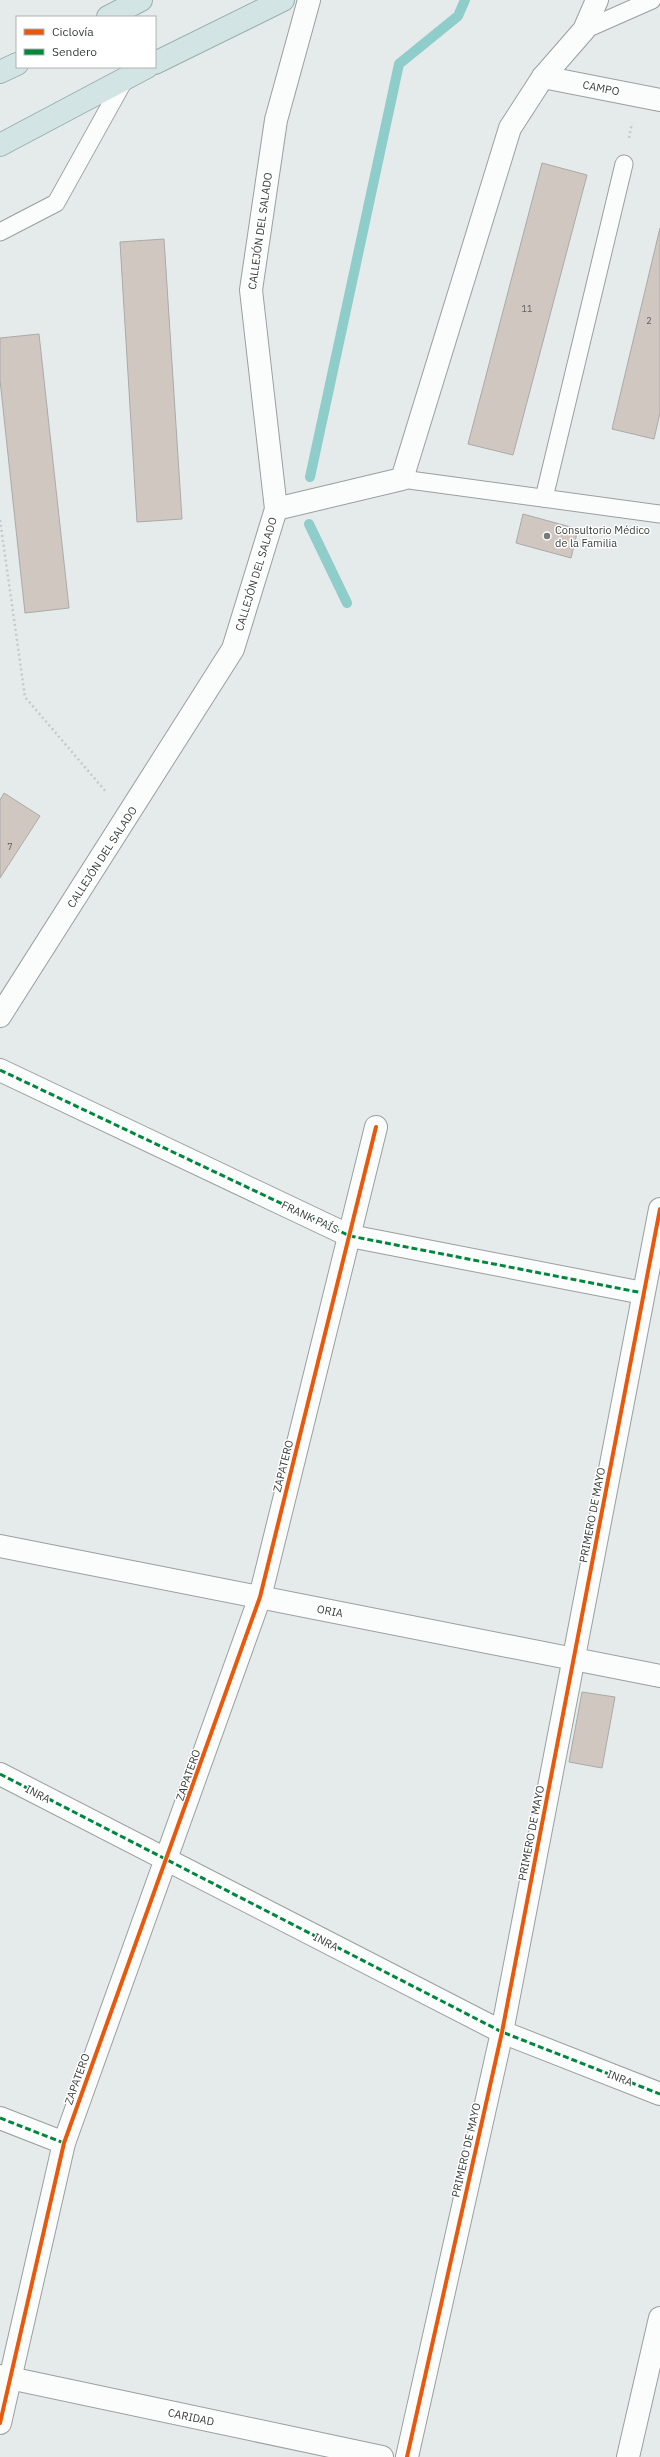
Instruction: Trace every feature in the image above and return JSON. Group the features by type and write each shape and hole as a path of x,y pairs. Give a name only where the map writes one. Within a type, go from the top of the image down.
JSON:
{"highway":[{"path":"110,16 141,0"},
{"path":"156,63 282,0"},
{"path":"0,72 16,64"},
{"path":"0,145 145,68"}],"street":[{"name":"CALLEJÓN DEL SALADO","path":"0,1016 128,817 233,649 276,509 251,290 276,120 309,0"},
{"path":"276,509 402,479 510,128 542,77 584,30 597,0"},
{"name":"CAMPO","path":"542,77 660,100"},
{"name":"FRANK PAÍS","path":"0,1070 350,1236 642,1293"},
{"name":"ZAPATERO","path":"0,2423 5,2377 64,2143 167,1860 260,1597 376,1127"},
{"name":"PRIMERO DE MAYO","path":"407,2457 502,2032 574,1659 642,1293 656,1248 660,1209"},
{"name":"ORIA","path":"0,1546 660,1676"},
{"name":"INRA","path":"0,1774 502,2032 660,2094"},
{"path":"0,2118 64,2143"},
{"path":"628,2457 660,2318"},
{"name":"CARIDAD","path":"5,2377 382,2457"}],"lane":[{"path":"584,30 652,0"},
{"path":"0,232 56,203 126,77"},
{"path":"544,498 624,164"},
{"path":"402,479 660,514"}],"path":[{"path":"624,164 637,95"},
{"path":"0,520 25,697 128,817"}],"building":[{"path":"542,163 587,175 513,455 468,444"},
{"path":"660,228 660,413 654,439 612,429"},
{"path":"164,239 182,519 137,522 120,242"},
{"path":"39,334 69,608 25,613 0,380 0,338"},
{"name":"Consultorio Médico de la Familia","path":"523,514 578,529 571,558 516,543"},
{"path":"4,793 40,816 0,878 0,800"},
{"path":"582,1692 615,1697 602,1768 569,1762"}],"waterway":[{"path":"310,477 399,64 458,16 465,0"},
{"path":"309,524 347,603"}],"marked path":[{"path":"0,1070 350,1236 643,1293"},
{"path":"0,1774 502,2032 660,2094"},
{"path":"0,2118 64,2143"}],"cycle path":[{"path":"0,2423 64,2143 260,1597 376,1127"},
{"path":"407,2457 502,2032 660,1209"}],"place":[{"name":"Consultorio Médico de la Familia","path":"547,536"}]}
